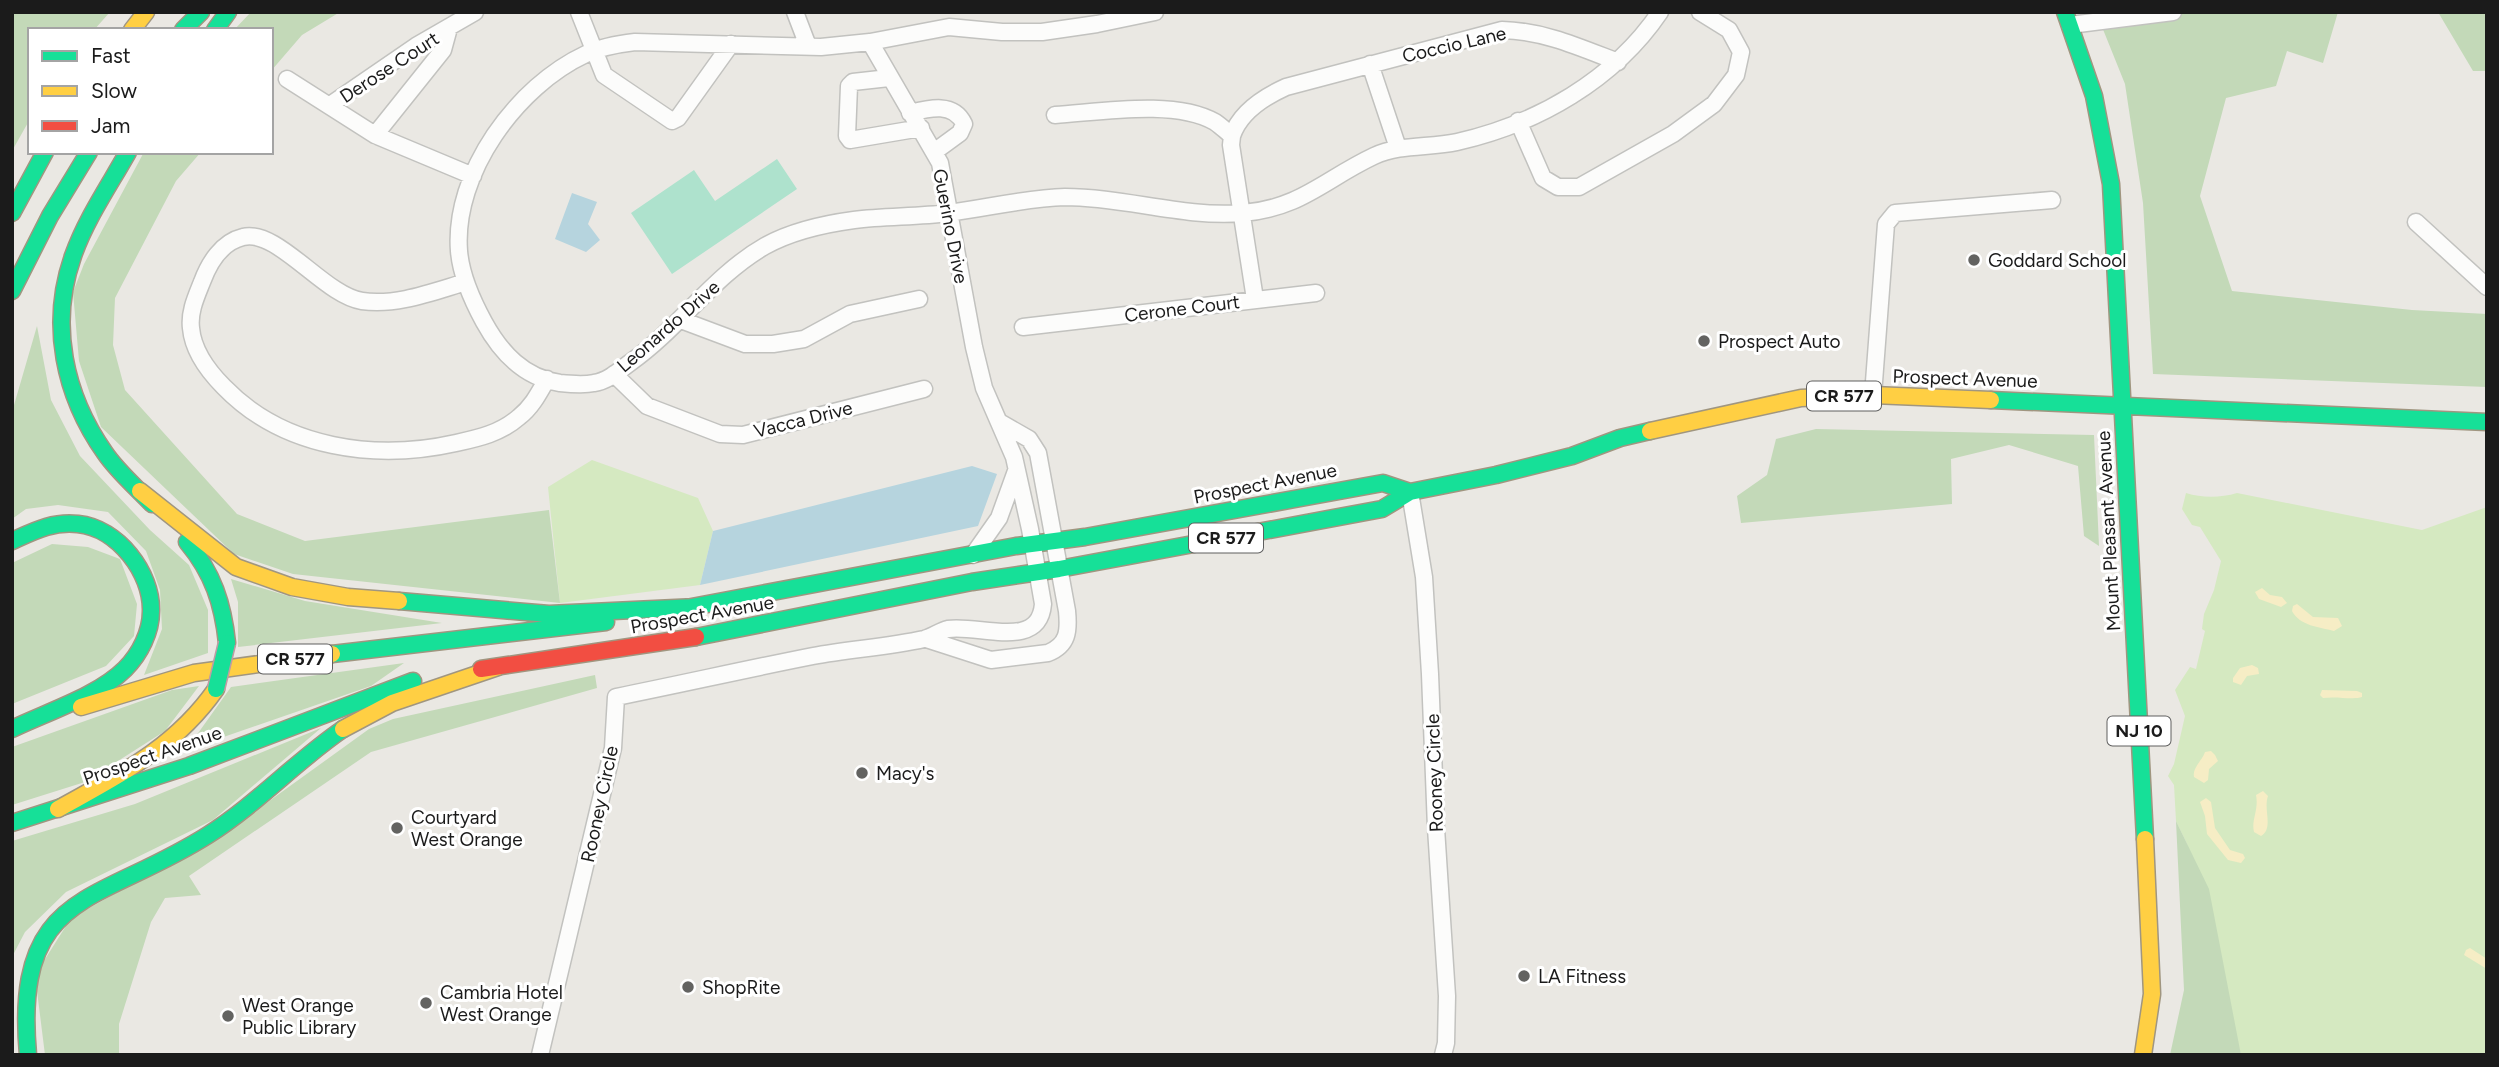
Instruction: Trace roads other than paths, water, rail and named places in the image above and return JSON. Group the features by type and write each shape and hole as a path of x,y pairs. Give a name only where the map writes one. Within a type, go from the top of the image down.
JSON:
{"main road":[{"path":"134,28 146,12"},
{"path":"185,28 201,12"},
{"path":"216,28 228,12"},
{"name":"Mount Pleasant Avenue","path":"2068,19 2095,93 2106,140 2111,184 2151,956 2151,994 2143,1055"},
{"path":"14,209 44,154"},
{"path":"12,291 50,216 88,154"},
{"path":"58,809 150,757 177,738 205,708 216,689 227,643 224,612 212,575 190,545 106,455 76,407 67,381 60,329 68,273 85,229 127,154"},
{"name":"Prospect Avenue","path":"12,823 189,766 360,699 422,678 702,636 972,582 1059,569 1382,509 1410,492 1496,475 1572,456 1620,438 1801,398 1873,395 2487,422"},
{"name":"Prospect Avenue","path":"12,730 115,695 194,673 258,663 586,625 1383,483 1410,492"},
{"path":"140,491 236,566 292,587 348,597 549,614 697,607"},
{"path":"12,541 33,529 48,525 79,523 93,526 119,541 132,555 142,571 150,605 146,636 127,667 110,680 12,730"},
{"path":"28,1055 25,1025 33,962 42,939 60,917 85,899 205,837 319,746 357,720 388,704 498,667"}],"street":[{"name":"Derose Court","path":"330,105 416,46 475,12"},
{"path":"579,12 604,75 672,121 678,118 731,44"},
{"path":"795,12 808,46"},
{"name":"Leonardo Drive","path":"1155,12 1095,18 1029,32 941,20 870,42 808,46 635,41 595,51 569,64 514,110 497,131 473,176 462,209 459,230 459,252 473,303 493,339 508,358 528,373 560,383 596,383 641,355 733,268 766,245 804,229 854,220 951,213 1063,197 1178,211 1243,213 1280,207 1300,200 1376,155 1398,148 1457,142 1552,107 1590,85 1618,62 1646,33 1660,12"},
{"path":"1518,121 1543,178 1558,187 1580,187 1673,134 1714,104 1736,75 1741,52 1729,30 1700,12"},
{"path":"2068,19 2173,12"},
{"name":"Derose Court","path":"375,135 443,50 449,28"},
{"name":"Coccio Lane","path":"1232,136 1255,105 1268,95 1286,87 1502,30 1528,31 1549,36 1618,62"},
{"name":"Guerino Drive","path":"870,42 940,163 984,388 1001,423 1017,469 1033,544"},
{"path":"1370,64 1398,148"},
{"path":"890,78 853,82 849,86 847,136 850,140 921,128"},
{"name":"Derose Court","path":"287,79 375,135 473,176"},
{"path":"910,113 930,108 948,109 960,115 964,124 960,133 934,152"},
{"path":"1055,115 1172,109 1195,114 1216,123 1232,136"},
{"name":"Cerone Court","path":"1023,327 1255,299 1231,145 1232,136"},
{"path":"1873,395 1886,224 1895,213 2052,200"},
{"path":"2416,222 2487,287"},
{"path":"466,282 405,299 360,301 341,294 264,239 244,236 221,250 206,271 193,306 191,327 200,357 213,376 251,412 302,437 356,449 405,451 479,438 500,430 532,406 547,379"},
{"path":"1255,299 1316,293"},
{"path":"681,320 745,344 773,344 804,339 850,314 919,299"},
{"name":"Vacca Drive","path":"614,374 647,406 720,434 743,435 924,389"},
{"path":"1001,423 1029,439 1038,453 1059,569"},
{"path":"973,555 999,518 1017,469"},
{"name":"Rooney Circle","path":"1410,492 1424,577 1430,674 1436,828 1447,996 1446,1043 1443,1055"},
{"name":"Rooney Circle","path":"540,1055 613,748 615,697 816,656 926,639 948,629 1013,633 1034,626 1042,613 1043,604 1033,544"},
{"name":"Rooney Circle","path":"926,639 991,660 1028,657 1056,649 1066,639 1069,626 1059,569"}],"water":[{"path":"572,193 597,202 588,224 600,240 586,252 555,239"},
{"path":"972,466 997,474 978,526 700,585 713,531"}],"place":[{"name":"Goddard School","path":"1974,260"},
{"name":"Prospect Auto","path":"1704,341"},
{"name":"Macy's","path":"862,773"},
{"name":"Courtyard West Orange","path":"397,828"},
{"name":"LA Fitness","path":"1524,976"},
{"name":"ShopRite","path":"688,987"},
{"name":"Cambria Hotel West Orange","path":"426,1003"},
{"name":"West Orange Public Library","path":"228,1016"}]}
